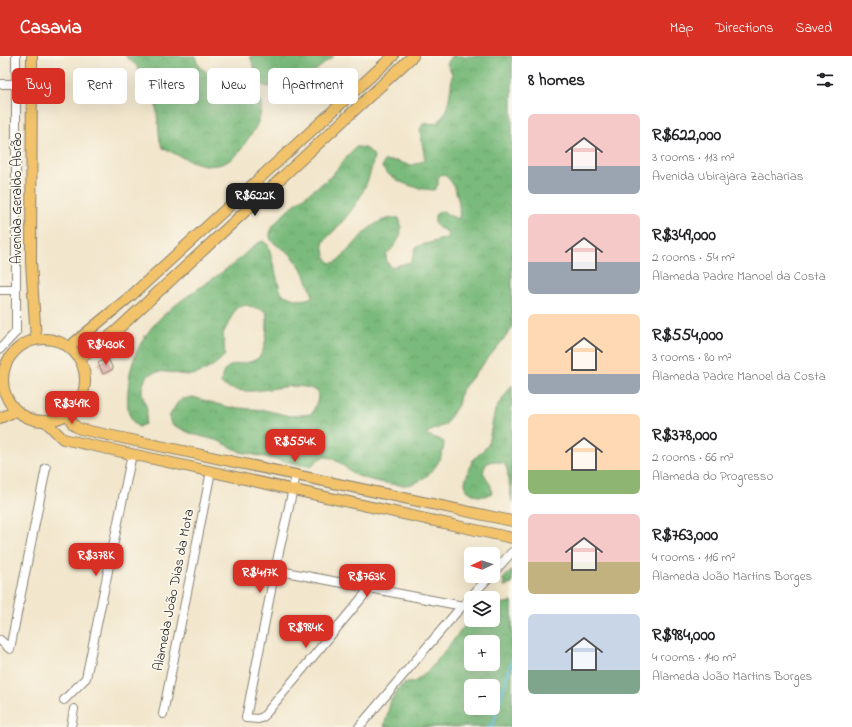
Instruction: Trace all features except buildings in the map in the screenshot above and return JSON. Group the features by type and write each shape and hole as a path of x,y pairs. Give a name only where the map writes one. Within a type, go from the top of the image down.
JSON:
{"main road":[{"name":"Avenida Geraldo Abrão","path":"32,56 31,262 36,340"},
{"path":"69,347 132,296 393,56"},
{"path":"80,359 116,331 413,56"},
{"path":"47,339 58,341 69,347 80,359 84,369 86,380 80,402 70,413 56,420 46,422 30,419 16,411 2,391 5,370 14,352 24,344 36,340 47,339"},
{"path":"0,418 16,411"},
{"path":"70,413 70,420 74,426 80,429 512,521"},
{"path":"46,422 63,439 512,538"}],"street":[{"path":"16,56 16,68"},
{"path":"0,84 12,84"},
{"path":"0,349 16,332 16,104"},
{"path":"0,290 16,290"},
{"path":"64,700 86,678 132,454"},
{"path":"0,640 10,649 46,468"},
{"name":"Alameda João Dias da Mota","path":"163,714 211,471"},
{"path":"296,474 275,570 246,718 258,719 263,717 370,588"},
{"path":"500,565 512,552"},
{"path":"275,570 464,606"},
{"path":"477,591 484,583"},
{"path":"359,727 464,606"},
{"path":"71,727 74,710"}],"green space":[{"path":"125,56 195,56 197,62 207,72 207,104 260,104 260,100 261,101 261,112 258,122 238,154 226,162 217,165 208,165 189,160 163,148 160,141 156,104 199,104 199,68 137,68"},
{"path":"250,56 334,56 319,68 268,68 268,86 260,85 260,68 254,68"},
{"path":"452,56 512,56 512,329 461,391 458,405 445,425 426,433 444,442 441,457 427,476 406,485 388,484 358,476 330,458 321,458 311,467 241,452 219,441 192,434 171,424 169,417 177,403 182,399 193,397 227,407 264,410 290,416 312,414 318,399 317,391 305,387 293,386 257,391 245,391 233,389 221,384 222,375 226,369 236,364 255,360 260,356 266,341 266,311 246,305 236,308 223,334 225,355 214,365 201,372 191,375 157,372 146,378 142,391 147,409 146,419 145,424 138,427 130,415 128,406 128,391 132,366 140,345 151,328 166,313 237,261 252,247 263,241 268,245 281,293 301,300 313,296 301,267 293,257 272,241 270,234 282,216 330,177 356,147 362,147 368,150 374,156 370,175 359,200 340,225 327,237 323,243 325,256 330,263 337,262 370,228 386,219 399,218 401,224 397,243 386,255 387,262 391,267 411,262 416,247 449,237 446,231 439,228 435,223 435,215 441,211 459,219 458,200 451,181 442,174 438,178 438,185 434,190 413,187 393,178 382,168 384,161 397,161 411,166 425,160 420,130 423,124 438,123 447,110 452,73 447,64"},
{"path":"512,385 512,503 507,469 504,463 492,461 486,464 483,472 491,486 492,493 485,496 478,496 466,489 465,482 472,461 488,445 495,410"},
{"path":"512,570 512,584 504,586 503,579"},
{"path":"512,602 512,727 384,727 391,700 399,688 404,684 416,681 430,669 464,627 500,627 500,604"}],"waterway":[{"path":"488,727 493,725 512,659"}]}
